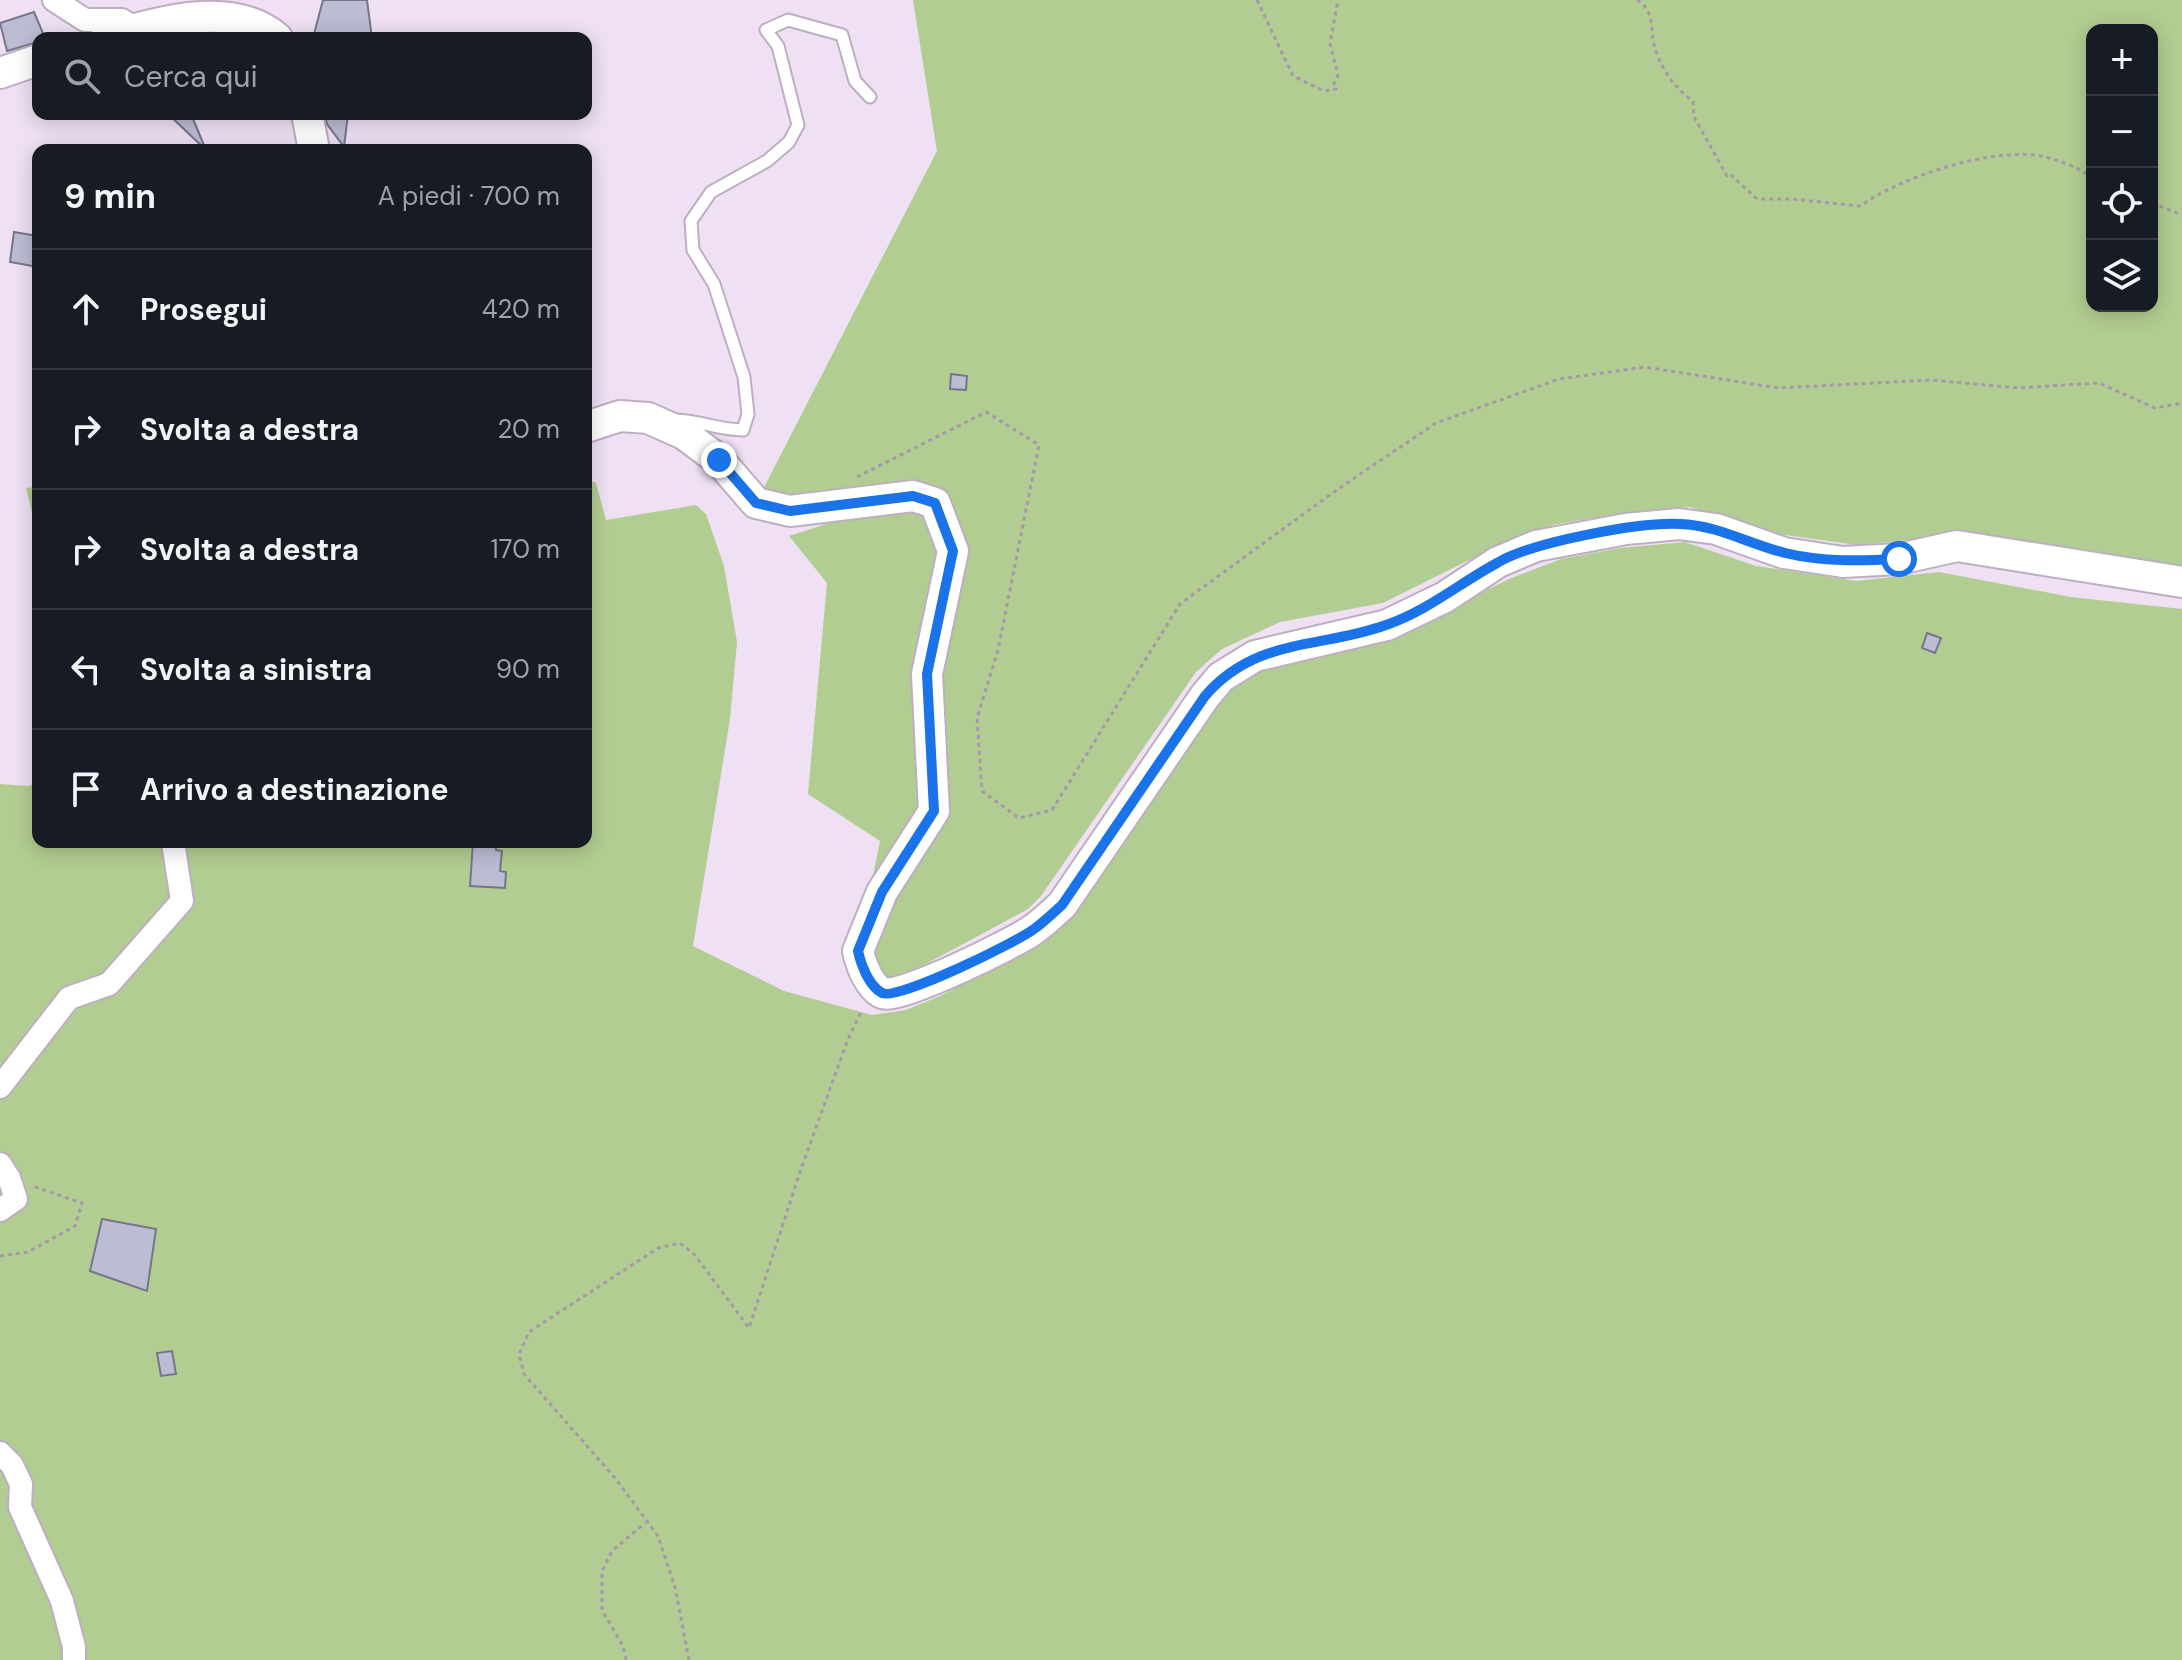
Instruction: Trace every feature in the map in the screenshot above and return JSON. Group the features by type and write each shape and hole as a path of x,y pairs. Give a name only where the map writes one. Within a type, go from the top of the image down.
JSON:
{"main road":[{"path":"123,32 179,13 212,8 248,16 272,32"},
{"path":"0,73 32,62"},
{"path":"308,120 313,144"},
{"path":"592,425 620,416 648,418 684,434 719,460 756,503 790,511 913,496 935,503 953,551 927,674 934,811 882,892 858,951 865,973 880,993 890,995 903,993 1032,931 1062,905 1221,677 1255,656 1387,625 1445,597 1498,562 1536,546 1626,529 1679,524 1716,529 1784,553 1843,562 1899,559 1957,546 2182,582"}],"street":[{"path":"54,0 85,20 122,20 135,28"},
{"path":"0,1087 69,998 109,984 182,901 174,848"},
{"path":"0,1210 16,1199 5,1171"},
{"path":"0,1453 12,1465 21,1484 20,1507 62,1601 74,1647 74,1660"}],"lane":[{"path":"648,418 696,421 723,430 743,430 748,414 744,377 714,284 693,250 691,221 711,192 767,161 789,142 798,125 778,46 766,30 788,20 842,35 855,81 870,97"}],"path":[{"path":"1257,0 1293,76 1324,91 1336,89 1333,86 1338,75 1330,44 1338,0"},
{"path":"1637,0 1643,2 1652,19 1655,46 1672,83 1693,101 1694,117 1727,176 1730,174 1757,199 1860,206 1883,190 1908,180 1983,157 2008,155 2040,156 2073,166 2086,174"},
{"path":"2158,205 2182,215"},
{"path":"846,483 986,412 1039,445 998,650 977,718 982,791 1019,818 1052,810 1180,604 1338,489 1436,423 1559,379 1645,367 1778,388 1931,380 2019,388 2099,383 2155,408 2182,403"},
{"path":"689,1660 675,1587 658,1536 615,1478 524,1374 519,1354 529,1332 658,1248 680,1243 694,1254 749,1328 848,1039 874,985"},
{"path":"0,1256 28,1252 75,1226 82,1203 5,1171"},
{"path":"626,1660 623,1646 602,1610 602,1571 612,1551 646,1523"}],"green space":[{"path":"913,0 2182,0 2182,574 1940,537 1857,545 1764,532 1690,507 1615,514 1552,525 1495,547 1383,603 1280,622 1222,649 1196,672 1041,896 1028,909 924,965 874,985 858,951 880,841 808,794 827,583 789,536 907,498 756,503 937,151"},
{"path":"592,481 596,483 606,520 696,505 706,514 724,566 737,642 730,719 693,946 784,991 872,1015 906,1010 940,996 1050,937 1068,918 1222,695 1241,679 1291,655 1394,636 1509,579 1561,559 1620,548 1685,542 1756,566 1856,581 1939,572 2071,597 2182,609 2182,1660 0,1660 0,784 32,785 32,848 592,848"},
{"path":"26,488 32,488 32,512"}],"building":[{"path":"323,0 367,0 371,32 315,32"},
{"path":"34,12 42,32 32,32 32,44 7,51 0,23"},
{"path":"174,120 194,120 204,144 200,144"},
{"path":"326,120 347,120 344,144 342,144"},
{"path":"14,232 32,235 32,266 10,262"},
{"path":"951,374 967,376 966,390 950,389"},
{"path":"1927,633 1941,638 1935,653 1922,648"},
{"path":"473,848 502,851 500,871 506,872 505,888 470,886"},
{"path":"102,1219 156,1229 147,1291 90,1271"},
{"path":"172,1351 176,1374 161,1376 157,1353"}],"route":[{"path":"719,460 756,503 790,511 913,496 935,503 953,551 927,674 934,811 882,892 858,951 865,973 880,993 890,995 903,993 949,973 1032,931 1062,905 1205,696 1221,677 1255,656 1387,625 1445,597 1498,562 1536,546 1626,529 1679,524 1716,529 1784,553 1843,562 1899,559"}]}
